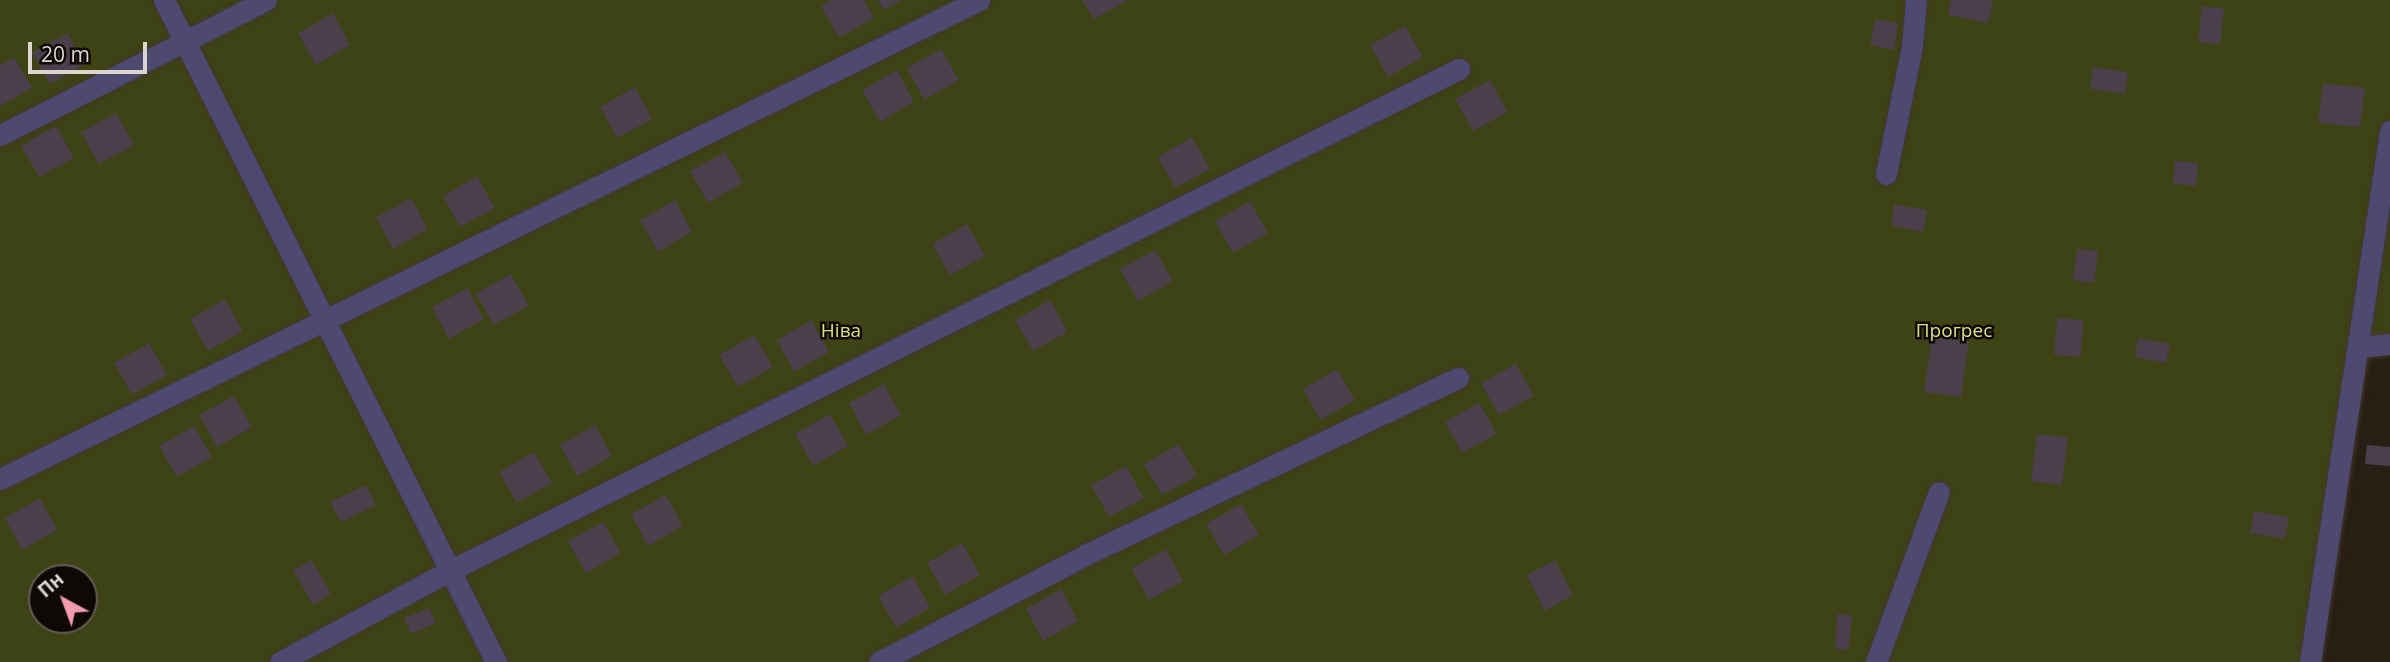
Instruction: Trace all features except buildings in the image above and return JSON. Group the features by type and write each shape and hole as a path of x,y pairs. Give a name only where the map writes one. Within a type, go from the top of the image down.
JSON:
{"lane":[{"path":"164,0 496,662"},
{"path":"0,135 266,0"},
{"path":"0,479 979,0"},
{"path":"1886,174 1912,46 1916,0"},
{"path":"280,662 450,571 1459,69"},
{"path":"2310,662 2360,347 2390,131"},
{"path":"2360,347 2390,344"},
{"path":"880,662 1087,554 1458,379"},
{"path":"1875,662 1939,492"}],"green space":[{"name":"Ніва","path":"0,0 2390,0 2390,344 2360,347 2310,662 0,662"}],"park label":[{"name":"Прогрес","path":"1954,331"}]}
